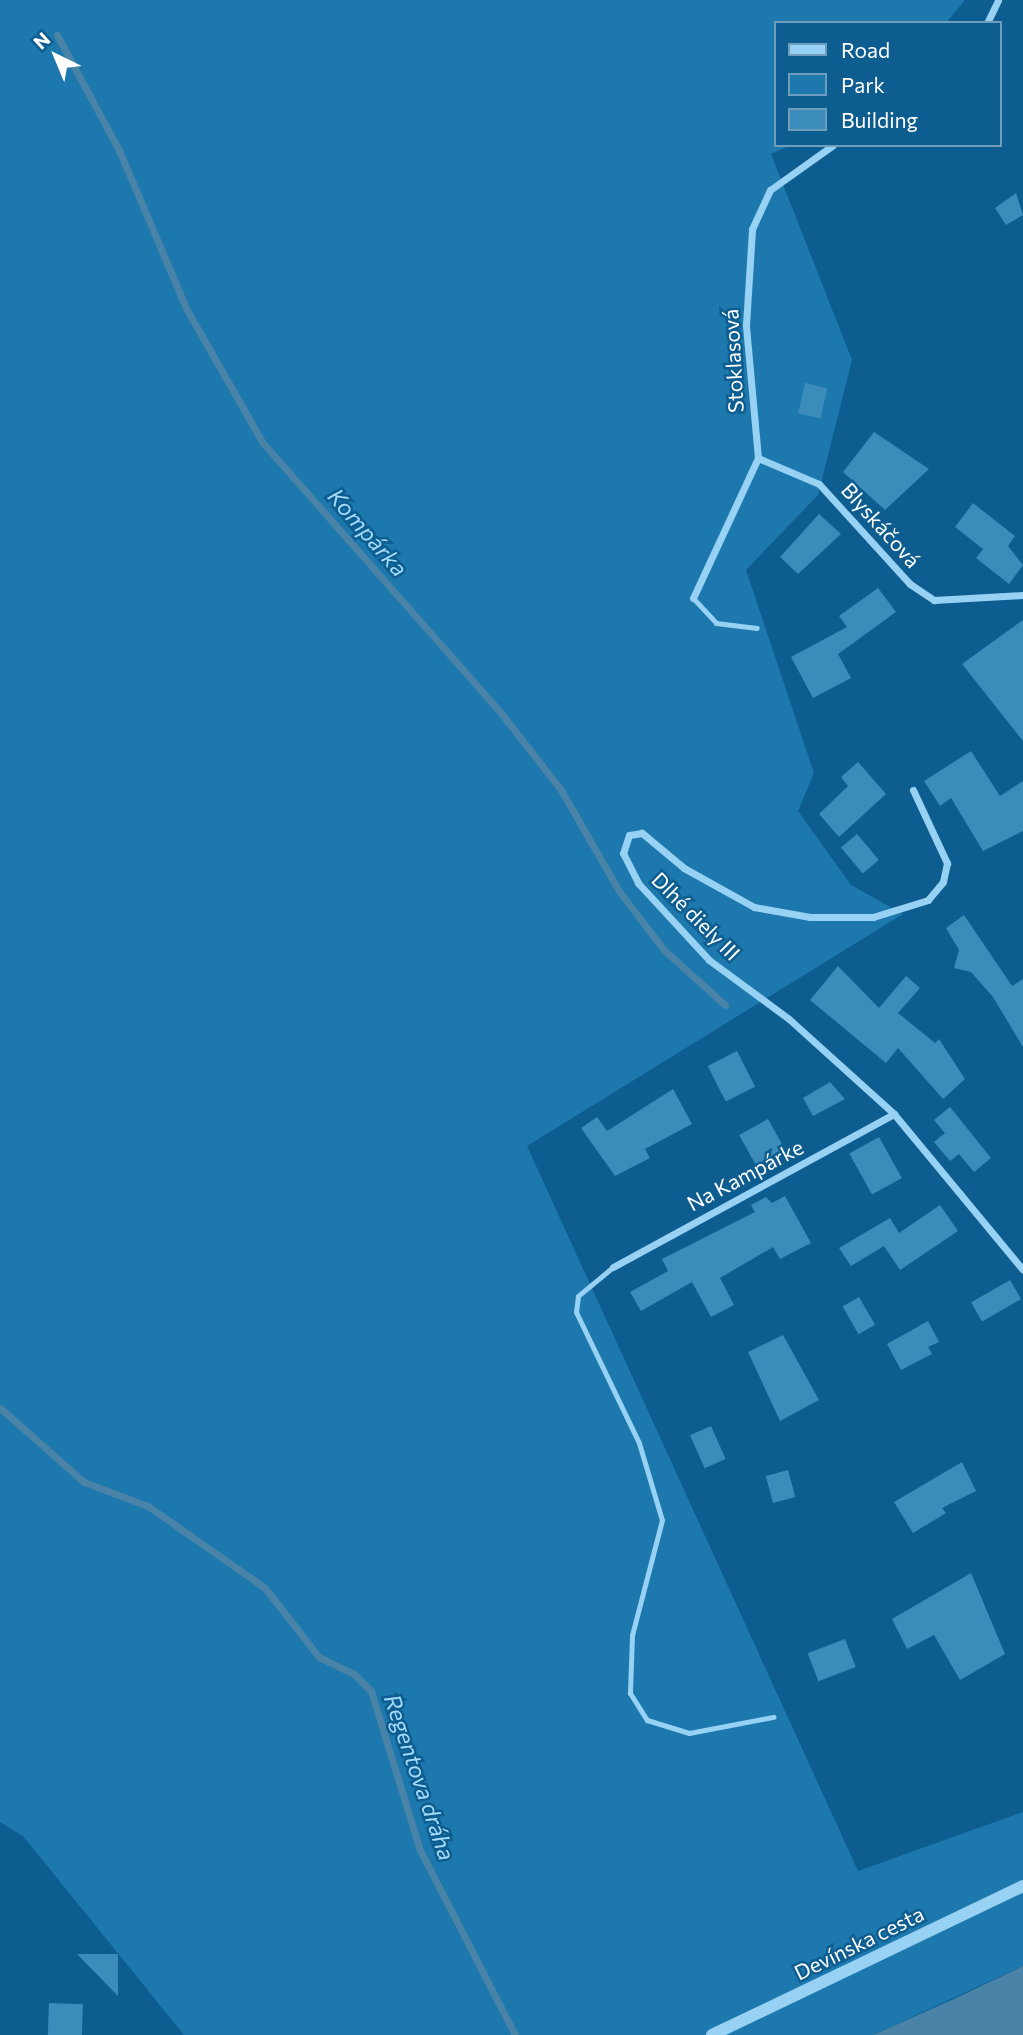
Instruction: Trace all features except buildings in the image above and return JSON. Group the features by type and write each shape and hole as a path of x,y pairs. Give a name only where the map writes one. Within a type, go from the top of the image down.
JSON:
{"street":[{"path":"988,21 998,0"},
{"name":"Stoklasová","path":"694,598 758,458 746,326 752,229 770,190 830,147"},
{"name":"Blyskáčová","path":"758,458 820,484 910,584 934,600 1023,595"},
{"name":"Dlhé diely III","path":"913,790 947,863 943,882 928,901 873,917 810,917 754,906 684,868 642,833 623,843 638,883 709,960 789,1019 894,1114 1023,1270"},
{"name":"Na Kampárke","path":"613,1267 894,1114"},
{"name":"Devínska cesta","path":"712,2035 1023,1886"}],"lane":[{"path":"694,598 716,623 758,628"},
{"path":"613,1267 578,1296 576,1312 639,1443 662,1520 632,1635 629,1693 647,1720 689,1733 773,1717"}],"green space":[{"path":"0,0 965,0 948,21 774,21 774,147 787,147 771,154 852,360 818,495 746,570 814,773 798,811 851,885 903,914 527,1146 858,1871 1023,1812 1023,1966 873,2035 184,2035 23,1836 0,1822"}],"shaded area":[{"path":"1023,1966 1023,2035 873,2035 956,1998"}],"waterway":[{"name":"Kompárka","path":"57,35 119,150 187,310 263,443 497,708 561,790 619,891 664,950 725,1005"},
{"name":"Regentova dráha","path":"0,1408 84,1482 148,1506 265,1588 319,1657 354,1674 371,1691 420,1850 515,2035"}]}
